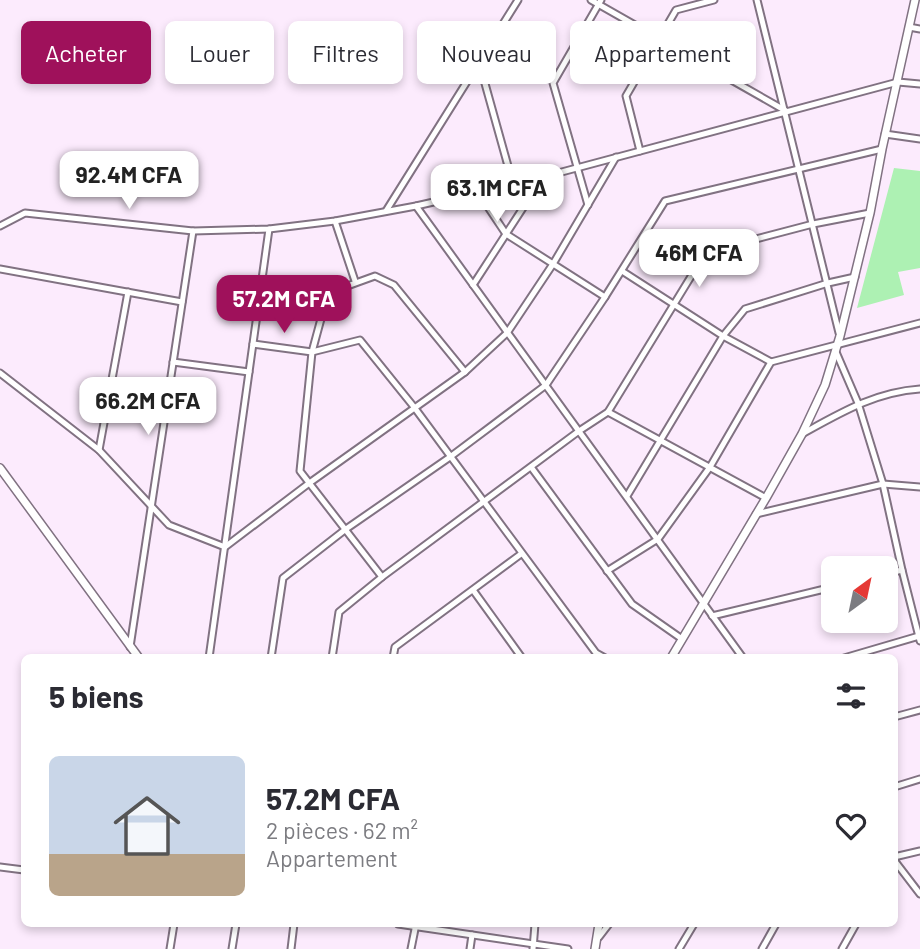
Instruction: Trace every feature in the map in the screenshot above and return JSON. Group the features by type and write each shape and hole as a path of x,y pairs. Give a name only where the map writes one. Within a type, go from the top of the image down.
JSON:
{"main road":[{"path":"673,654 766,498 802,434 825,385 855,277 915,0"},
{"path":"0,468 136,654"},
{"path":"595,949 599,927"}],"street":[{"path":"505,21 518,0"},
{"path":"591,0 630,21"},
{"path":"670,21 676,10 714,0"},
{"path":"757,0 828,283 838,344 883,484 919,638 859,654"},
{"path":"588,205 553,83 599,2"},
{"path":"909,27 920,29"},
{"path":"0,226 25,213 192,231 269,229 335,221 543,177 898,82 920,84"},
{"path":"385,212 465,84"},
{"path":"485,84 513,184"},
{"path":"633,84 626,96 640,151"},
{"path":"738,84 786,111"},
{"path":"885,134 920,139"},
{"path":"272,654 283,578 546,385 666,201 882,149"},
{"path":"225,547 465,372 507,333 553,264 616,157"},
{"path":"473,285 543,177"},
{"path":"478,192 506,234 605,297"},
{"path":"416,206 740,654"},
{"path":"333,654 339,612 579,430 608,412 706,252 870,212"},
{"path":"335,221 355,281"},
{"path":"210,654 269,229"},
{"path":"130,647 192,231"},
{"path":"0,269 182,302"},
{"path":"622,271 723,336 771,362 920,323"},
{"path":"382,577 300,471 312,352 328,293 375,275 394,285 465,372"},
{"path":"627,496 723,336 745,309 855,277"},
{"path":"99,450 128,292"},
{"path":"253,344 312,352 360,340 414,407 598,654"},
{"path":"173,362 249,372"},
{"path":"607,571 658,539 710,467 771,362"},
{"path":"0,373 99,450 169,525 225,547"},
{"path":"802,434 858,403 896,391 920,389"},
{"path":"608,412 766,498"},
{"path":"531,467 632,604 682,639"},
{"path":"756,514 883,484 920,487"},
{"path":"394,654 395,647 522,554"},
{"path":"898,571 902,570"},
{"path":"473,590 519,654"},
{"path":"712,616 821,590"},
{"path":"898,716 920,710"},
{"path":"898,786 920,779"},
{"path":"898,857 920,851"},
{"path":"898,864 920,894"},
{"path":"0,867 21,870"},
{"path":"170,949 174,927"},
{"path":"232,949 236,927"},
{"path":"291,949 294,927"},
{"path":"411,949 415,927"},
{"path":"426,927 533,946 568,949"},
{"path":"533,946 535,927"},
{"path":"597,940 607,927"},
{"path":"679,949 692,927"},
{"path":"762,949 774,927"},
{"path":"842,949 854,927"},
{"path":"470,949 472,935"}],"green space":[{"path":"894,168 920,171 920,268 898,272 904,295 857,308"}]}
